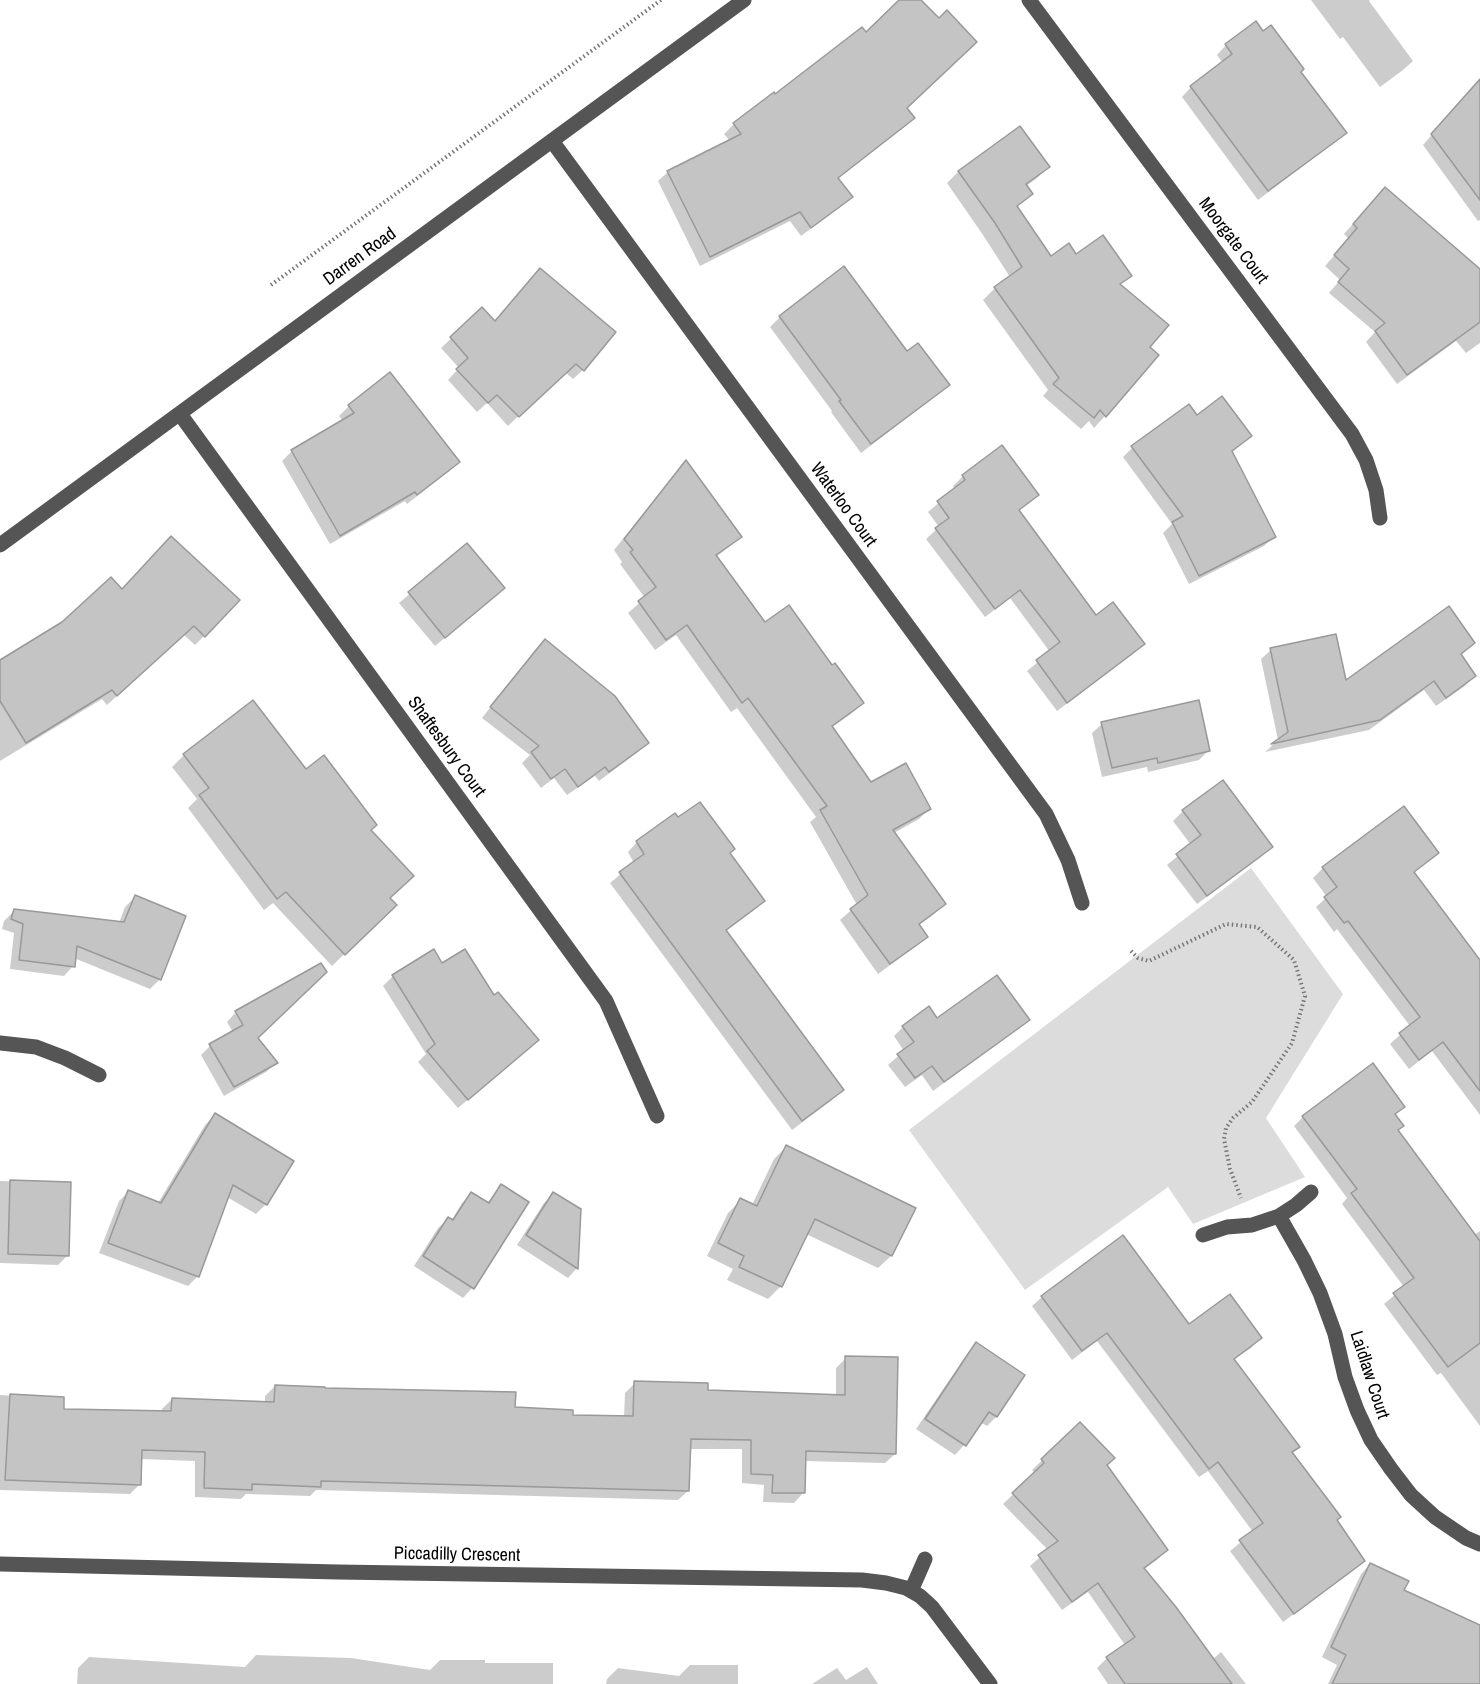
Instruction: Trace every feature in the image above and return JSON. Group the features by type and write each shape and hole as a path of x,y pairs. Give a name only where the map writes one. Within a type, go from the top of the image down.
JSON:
{"street":[{"name":"Darren Road","path":"0,545 744,0"},
{"name":"Moorgate Court","path":"1029,0 1352,434 1366,460 1376,490 1380,518"},
{"name":"Waterloo Court","path":"552,141 1046,814 1068,860 1082,903"},
{"name":"Shaftesbury Court","path":"180,414 606,1001 657,1116"},
{"path":"0,1043 36,1047 99,1075"},
{"path":"1203,1235 1227,1227 1252,1224 1279,1216 1311,1192"},
{"name":"Laidlaw Court","path":"1279,1216 1320,1293 1335,1334 1345,1377 1371,1440 1411,1495 1435,1516 1480,1545"},
{"path":"911,1591 925,1559"},
{"name":"Piccadilly Crescent","path":"0,1564 862,1580 906,1588 920,1596 932,1607 990,1684"}],"path":[{"path":"271,285 661,0"},
{"path":"1131,951 1138,958 1149,961 1226,924 1257,927 1294,960 1305,996 1292,1043 1252,1102 1233,1118 1226,1128 1224,1139 1230,1169 1242,1200"}],"shaded area":[{"path":"1251,868 1343,994 1266,1118 1305,1177 1193,1224 1168,1187 1025,1290 909,1130"}],"building":[{"path":"899,0 921,0 939,18 947,10 977,42 907,108 915,118 838,178 853,197 811,228 800,212 710,257 667,171 741,134 733,123 774,92 775,94 862,27 866,32"},
{"path":"1256,21 1263,31 1271,25 1304,69 1301,72 1347,133 1268,191 1190,86 1232,54 1225,44"},
{"path":"1480,79 1480,200 1431,134"},
{"path":"1020,126 1050,167 1026,184 1033,194 1017,206 1051,256 1069,243 1076,254 1103,235 1132,276 1120,284 1169,325 1150,347 1159,355 1106,417 1100,410 1094,418 1053,384 1059,378 994,287 1022,267 995,223 958,171"},
{"path":"1385,187 1480,269 1480,322 1407,375 1375,331 1385,323 1338,282 1349,269 1334,255 1357,228 1353,224"},
{"path":"844,266 907,351 918,343 950,385 871,444 779,316"},
{"path":"540,268 616,332 584,371 576,364 519,417 497,395 488,403 456,369 468,358 450,337 482,307 495,321"},
{"path":"390,372 460,462 417,495 415,492 340,536 291,450 354,413 348,405"},
{"path":"1222,396 1252,436 1232,451 1276,537 1199,576 1172,522 1183,516 1131,446 1189,404 1197,415"},
{"path":"1002,445 1039,495 1019,510 1096,615 1113,602 1145,644 1067,703 1036,660 1060,642 1020,590 995,609 935,528 949,518 937,501 965,480 962,475"},
{"path":"686,460 742,537 716,555 765,622 789,605 832,665 835,663 864,703 832,726 871,782 906,763 931,809 893,830 946,904 919,924 928,937 890,964 850,909 868,895 820,810 827,806 748,698 742,703 687,625 666,640 638,601 656,587 630,552 633,550 624,539"},
{"path":"171,536 240,600 205,637 194,626 117,696 112,690 26,743 0,701 0,660 62,622 111,577 122,589"},
{"path":"467,543 505,588 445,638 408,592"},
{"path":"1449,606 1475,643 1461,654 1476,676 1446,698 1434,681 1380,720 1271,744 1288,732 1270,648 1336,634 1346,680"},
{"path":"545,639 615,696 649,743 609,772 605,767 578,787 565,769 551,779 531,752 539,746 490,707"},
{"path":"253,700 306,769 324,755 377,825 371,830 414,876 390,898 397,905 345,955 286,892 277,899 199,795 209,788 183,754"},
{"path":"1199,700 1210,751 1158,763 1157,758 1112,768 1101,722"},
{"path":"1223,780 1273,847 1207,896 1176,854 1201,835 1182,810"},
{"path":"700,802 735,849 730,853 765,901 726,930 844,1090 802,1121 619,872 644,854 636,841 675,813 678,817"},
{"path":"1404,806 1439,853 1414,872 1480,960 1480,1091 1443,1042 1419,1060 1399,1033 1420,1017 1348,921 1344,923 1324,897 1337,887 1322,867"},
{"path":"135,895 186,916 161,980 77,946 75,967 19,960 23,924 11,919 14,909 124,922"},
{"path":"434,949 442,963 465,949 494,995 498,992 539,1040 468,1100 427,1051 435,1044 392,975"},
{"path":"321,963 327,972 258,1038 278,1063 234,1087 209,1044 243,1025 235,1011"},
{"path":"997,975 1030,1020 944,1082 932,1066 915,1078 897,1054 914,1042 902,1026 929,1006 937,1018"},
{"path":"1373,1063 1405,1107 1395,1114 1404,1126 1398,1130 1480,1241 1480,1343 1448,1367 1393,1293 1414,1278 1351,1193 1357,1189 1302,1116"},
{"path":"215,1113 294,1161 267,1205 233,1185 199,1277 108,1243 128,1190 161,1203"},
{"path":"786,1145 916,1208 892,1256 815,1219 782,1287 739,1267 744,1256 718,1243 740,1198 757,1206"},
{"path":"10,1180 71,1182 69,1256 8,1254"},
{"path":"501,1184 529,1202 474,1289 423,1256 448,1217 453,1220 471,1192 489,1203"},
{"path":"553,1192 581,1209 578,1269 526,1235"},
{"path":"1123,1235 1189,1324 1230,1294 1262,1338 1234,1359 1300,1447 1292,1452 1341,1517 1337,1520 1365,1561 1294,1614 1239,1540 1263,1523 1218,1462 1209,1469 1107,1333 1082,1351 1041,1296"},
{"path":"976,1342 1025,1375 997,1417 989,1412 966,1446 925,1419"},
{"path":"845,1356 898,1357 896,1454 806,1451 805,1493 772,1493 773,1475 751,1474 751,1440 691,1439 689,1491 321,1481 321,1487 252,1484 252,1490 204,1488 205,1452 142,1450 141,1485 5,1480 10,1394 64,1397 64,1409 171,1411 172,1398 274,1402 275,1385 516,1392 515,1407 573,1410 573,1415 633,1416 634,1381 708,1383 708,1390 845,1395"},
{"path":"1080,1422 1115,1458 1107,1465 1168,1550 1144,1568 1176,1607 1232,1684 1125,1684 1106,1657 1135,1637 1098,1583 1072,1602 1038,1555 1058,1541 1012,1493 1044,1463 1041,1459"},
{"path":"1370,1563 1409,1581 1404,1590 1480,1625 1480,1684 1332,1684 1346,1655 1331,1647"}]}
